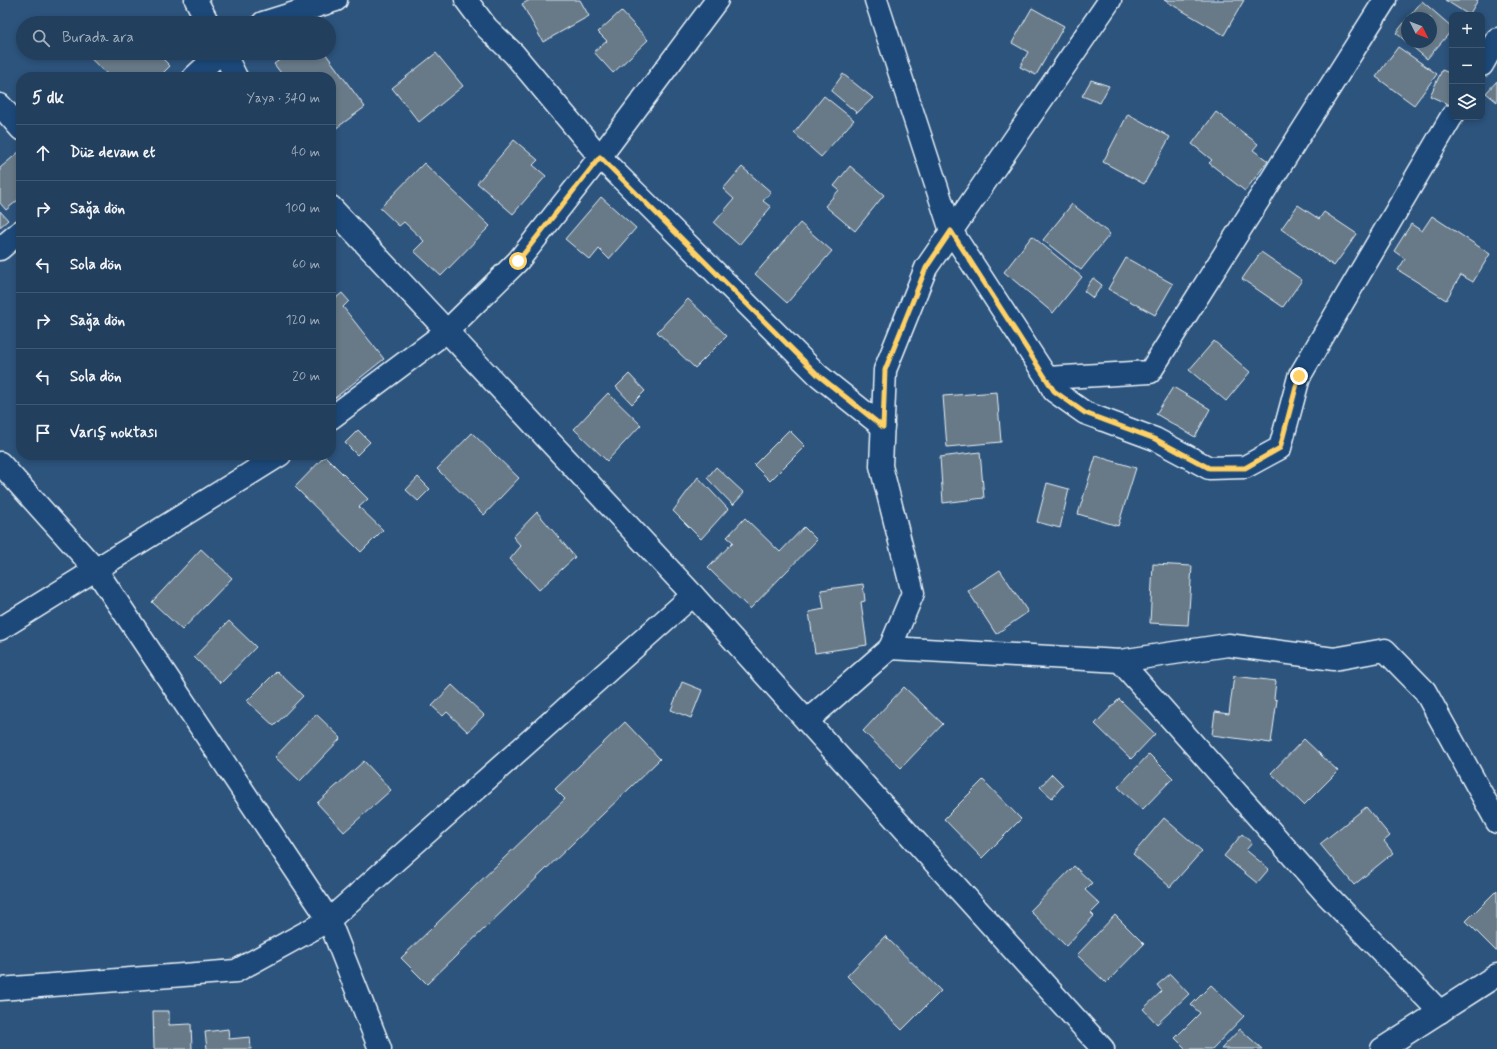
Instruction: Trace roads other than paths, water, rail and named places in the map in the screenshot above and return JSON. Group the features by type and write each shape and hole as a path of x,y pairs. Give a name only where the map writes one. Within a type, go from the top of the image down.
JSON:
{"street":[{"path":"196,0 204,16"},
{"path":"285,16 336,0"},
{"path":"466,0 487,28 514,54 600,157 818,375 883,427"},
{"path":"336,414 447,331 518,261 600,157 717,0"},
{"path":"876,0 951,231 1054,391 1085,413 1155,439 1209,468 1245,468 1280,448 1299,376 1450,120"},
{"path":"807,721 890,648 913,593 881,466 885,370 926,268 1094,9 1110,0"},
{"path":"1047,378 1150,372 1385,0"},
{"path":"1485,60 1497,39"},
{"path":"199,72 212,60"},
{"path":"228,60 234,72"},
{"path":"0,105 16,123"},
{"path":"336,212 693,594 1103,1049"},
{"path":"0,249 16,235"},
{"path":"0,630 272,460"},
{"path":"0,463 96,570 329,920 380,1049"},
{"path":"0,988 236,971 329,920 693,594"},
{"path":"890,648 1120,661 1228,645 1334,659 1385,650 1426,691 1497,822"},
{"path":"1120,661 1327,895 1440,1012"},
{"path":"1382,1049 1497,975"}]}
